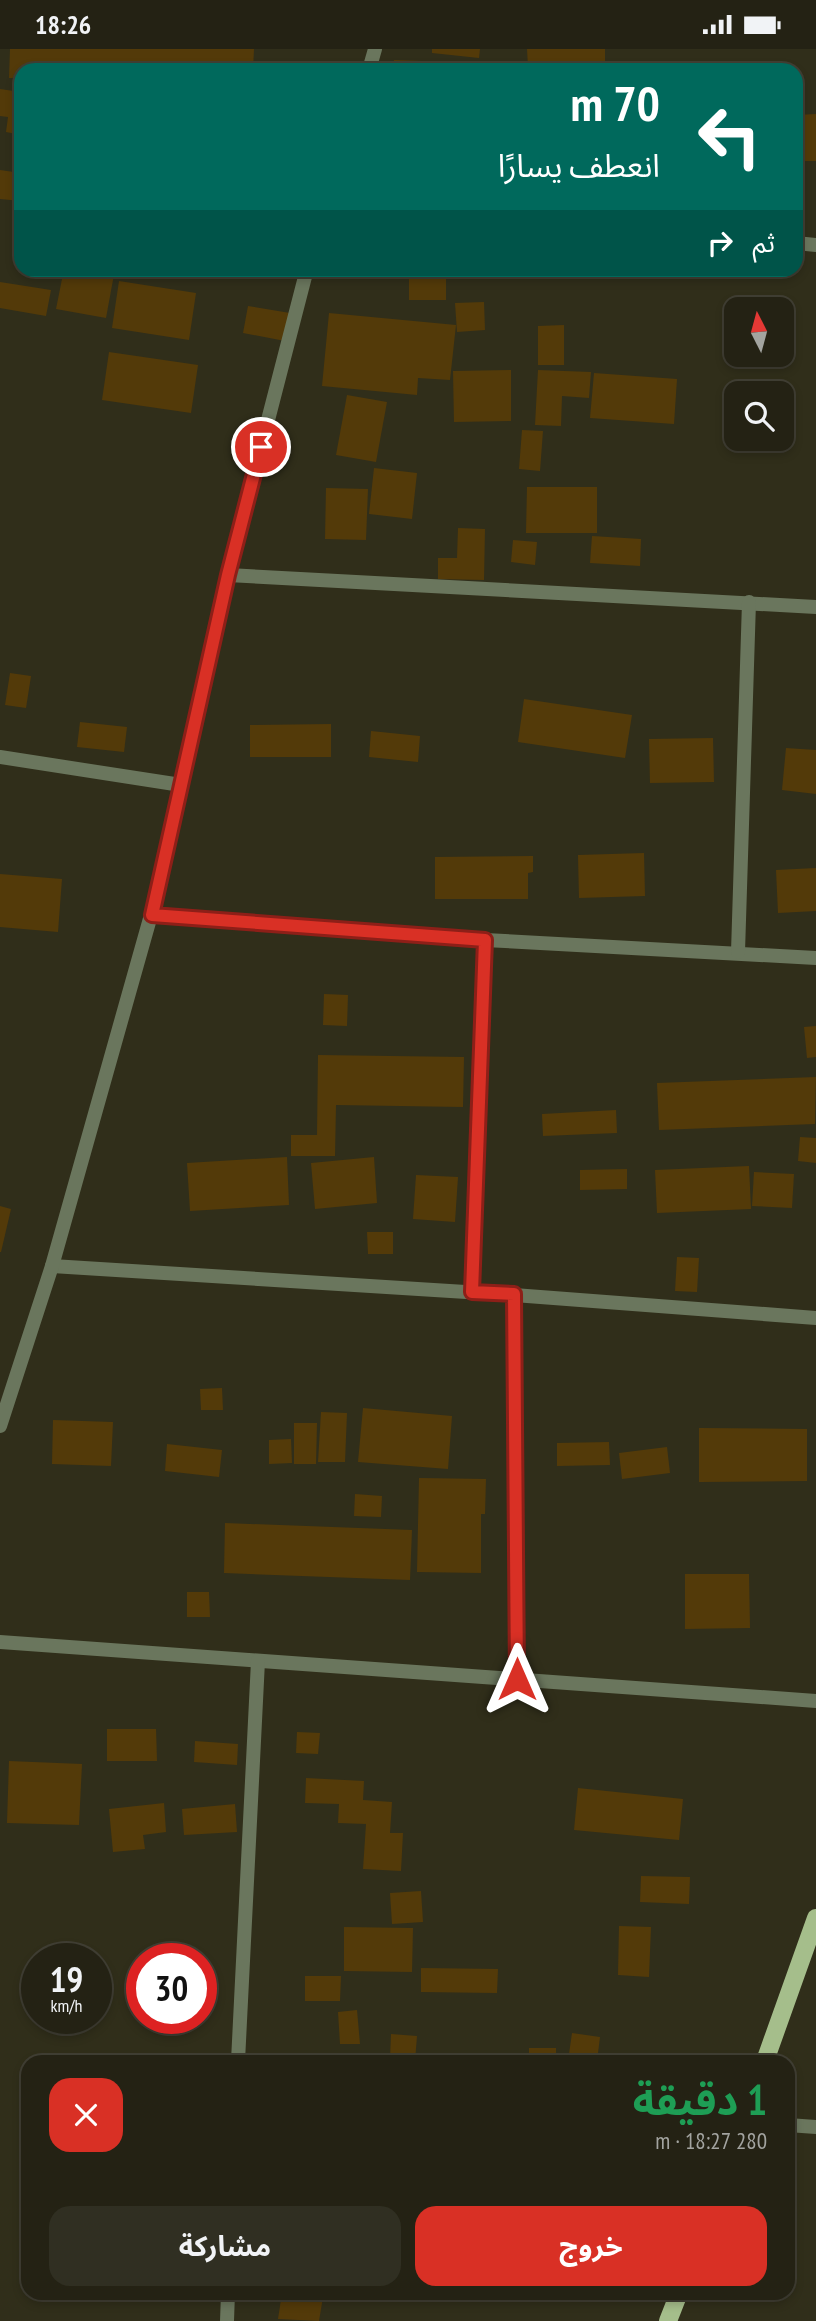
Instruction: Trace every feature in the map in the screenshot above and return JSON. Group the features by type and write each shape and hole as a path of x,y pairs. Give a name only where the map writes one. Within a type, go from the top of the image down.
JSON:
{"main road":[{"path":"767,2055 816,1918"},
{"path":"668,2321 676,2300"}],"street":[{"path":"0,1426 52,1266 152,915 228,575 305,277"},
{"path":"228,575 816,607"},
{"path":"738,952 749,602"},
{"path":"0,757 181,785"},
{"path":"152,915 485,940 816,958"},
{"path":"472,1292 485,940"},
{"path":"52,1266 514,1294 816,1318"},
{"path":"514,1294 517,1679"},
{"path":"0,1642 816,1701"},
{"path":"238,2055 258,1661"},
{"path":"795,2126 816,2127"},
{"path":"227,2321 228,2300"}],"building":[{"path":"10,49 254,49 253,63 14,63 14,78 9,78"},
{"path":"432,49 480,49 479,58 432,53"},
{"path":"527,49 605,49 605,62 528,63"},
{"path":"394,60 423,61 423,63 394,63"},
{"path":"0,89 14,91 14,134 6,132 8,117 0,116"},
{"path":"816,114 816,161 803,161 803,115"},
{"path":"0,170 14,172 14,200 0,199"},
{"path":"62,277 114,277 106,318 56,309"},
{"path":"409,277 446,277 446,300 409,300"},
{"path":"119,281 196,293 189,340 112,328"},
{"path":"0,282 51,290 46,316 0,308"},
{"path":"484,302 485,330 457,332 455,303"},
{"path":"248,306 290,313 285,341 243,333"},
{"path":"329,313 456,325 450,380 418,378 417,395 322,386"},
{"path":"564,325 564,365 538,365 538,326"},
{"path":"109,352 198,365 191,413 102,400"},
{"path":"511,370 511,421 454,422 453,371"},
{"path":"538,370 591,372 589,398 562,396 561,426 535,425"},
{"path":"594,373 677,379 674,424 590,418"},
{"path":"347,395 387,402 376,462 336,455"},
{"path":"522,430 543,431 540,471 519,469"},
{"path":"374,468 417,473 412,519 369,514"},
{"path":"527,487 597,487 597,533 526,533"},
{"path":"326,488 368,489 366,540 325,539"},
{"path":"458,528 485,529 484,580 438,579 438,558 457,558"},
{"path":"592,536 641,539 640,566 590,563"},
{"path":"513,540 537,542 535,565 511,562"},
{"path":"10,673 31,676 26,708 5,705"},
{"path":"524,699 632,715 625,758 518,742"},
{"path":"80,722 127,727 124,752 77,747"},
{"path":"331,724 331,757 250,757 250,725"},
{"path":"371,731 420,736 418,762 369,757"},
{"path":"713,738 714,782 650,783 649,739"},
{"path":"786,748 816,750 816,794 782,790"},
{"path":"644,853 645,896 579,898 578,855"},
{"path":"533,856 533,872 528,873 528,899 435,899 435,857"},
{"path":"816,868 816,911 778,913 776,870"},
{"path":"0,874 62,879 58,932 0,927"},
{"path":"324,994 348,995 347,1026 323,1025"},
{"path":"816,1026 816,1057 807,1058 804,1027"},
{"path":"318,1055 464,1057 463,1107 336,1105 335,1156 291,1156 291,1135 317,1135"},
{"path":"816,1077 815,1124 659,1130 657,1083"},
{"path":"616,1110 617,1133 543,1136 542,1114"},
{"path":"800,1137 816,1138 816,1163 798,1161"},
{"path":"287,1157 289,1205 190,1211 187,1163"},
{"path":"374,1157 377,1203 315,1209 311,1163"},
{"path":"749,1166 751,1209 657,1213 655,1170"},
{"path":"627,1169 627,1189 580,1190 580,1170"},
{"path":"754,1172 794,1174 792,1208 752,1206"},
{"path":"416,1175 458,1177 455,1222 413,1219"},
{"path":"0,1206 11,1209 1,1252 0,1252"},
{"path":"367,1232 393,1232 393,1254 368,1254"},
{"path":"677,1257 699,1258 697,1292 675,1291"},
{"path":"222,1388 223,1410 201,1410 200,1389"},
{"path":"363,1408 452,1416 448,1469 358,1462"},
{"path":"321,1412 347,1413 345,1462 318,1462"},
{"path":"53,1420 113,1422 111,1466 52,1464"},
{"path":"294,1423 317,1423 316,1464 294,1464"},
{"path":"699,1428 807,1429 807,1481 699,1482"},
{"path":"291,1439 292,1463 269,1464 269,1440"},
{"path":"609,1442 610,1465 557,1466 557,1443"},
{"path":"167,1444 222,1450 219,1477 165,1471"},
{"path":"667,1447 670,1473 622,1479 619,1453"},
{"path":"419,1478 486,1479 485,1514 481,1514 481,1573 417,1572"},
{"path":"355,1494 382,1496 381,1517 354,1516"},
{"path":"225,1523 412,1530 410,1580 224,1573"},
{"path":"685,1574 749,1574 750,1628 685,1629"},
{"path":"187,1592 209,1592 210,1617 187,1617"},
{"path":"107,1729 156,1729 157,1761 107,1761"},
{"path":"297,1732 320,1733 318,1754 296,1753"},
{"path":"195,1741 238,1744 237,1765 194,1762"},
{"path":"9,1761 82,1764 79,1825 7,1823"},
{"path":"306,1778 364,1781 363,1800 392,1802 390,1833 403,1833 401,1871 363,1869 366,1824 338,1823 339,1804 305,1803"},
{"path":"578,1788 683,1799 679,1840 574,1830"},
{"path":"164,1803 166,1832 143,1835 145,1849 113,1852 109,1809"},
{"path":"235,1804 237,1832 184,1835 182,1809"},
{"path":"641,1876 690,1877 689,1904 640,1902"},
{"path":"421,1891 423,1922 392,1924 390,1893"},
{"path":"619,1926 651,1927 649,1977 618,1975"},
{"path":"344,1927 413,1928 412,1972 344,1971"},
{"path":"421,1968 498,1969 497,1993 421,1992"},
{"path":"305,1976 341,1976 340,2001 305,2001"},
{"path":"357,2010 360,2044 340,2044 338,2012"},
{"path":"572,2033 600,2037 598,2055 569,2055"},
{"path":"391,2034 417,2036 415,2055 390,2055"},
{"path":"529,2048 556,2048 556,2055 529,2055"},
{"path":"281,2300 322,2300 319,2321 278,2319"}],"route":[{"path":"261,447 228,575 152,915 485,940 472,1292 514,1294 517,1679"}]}
